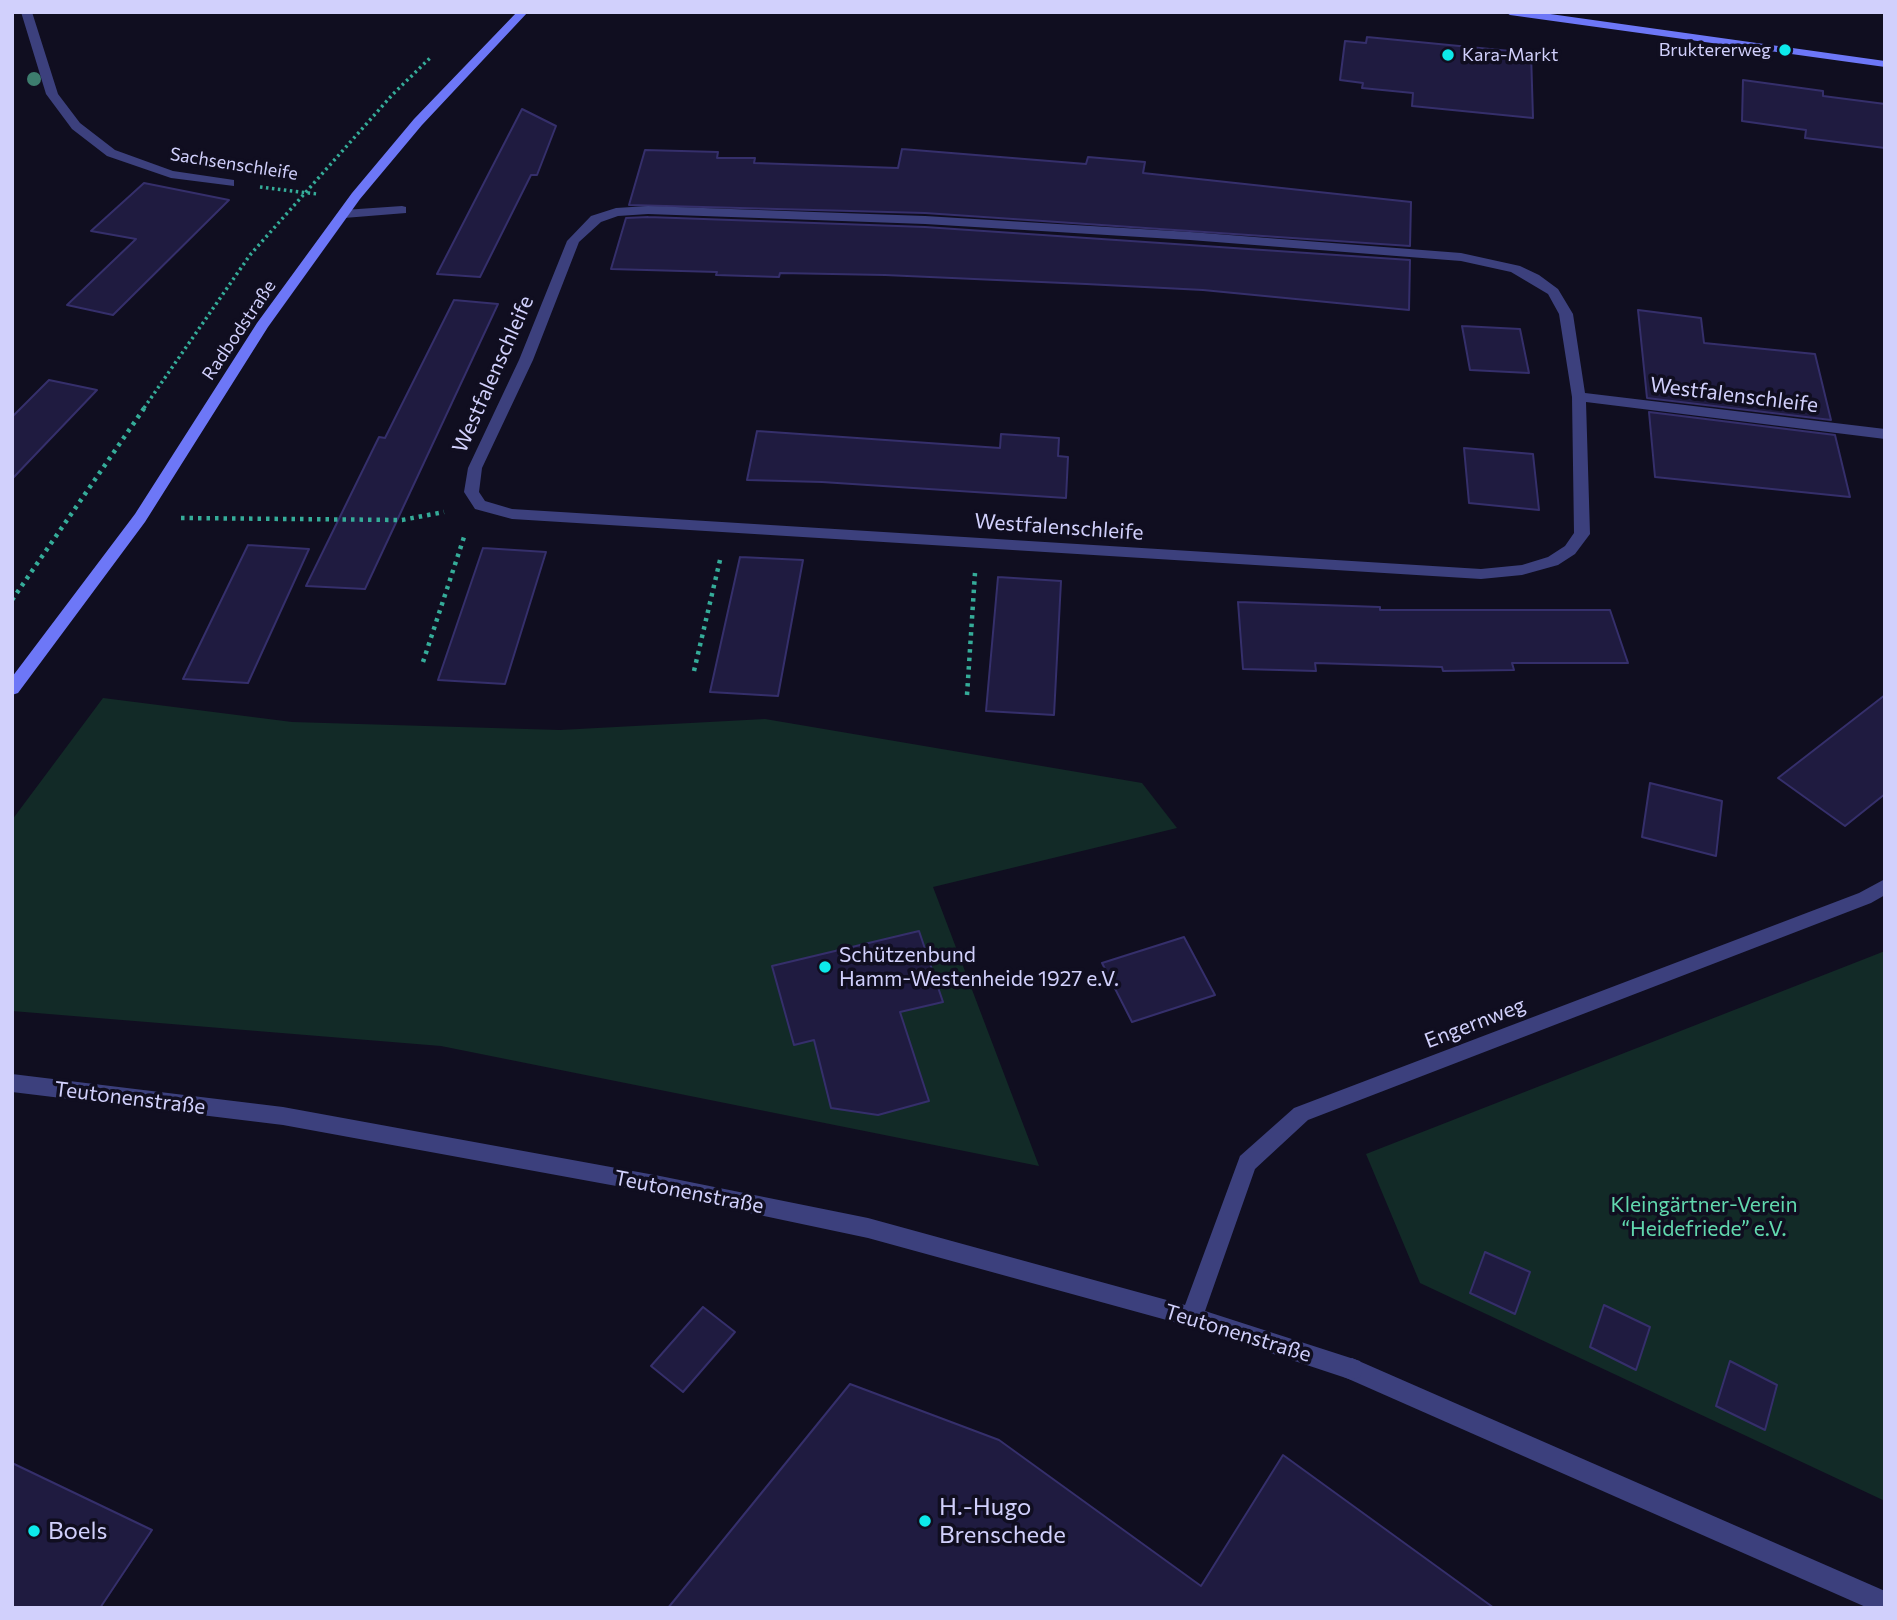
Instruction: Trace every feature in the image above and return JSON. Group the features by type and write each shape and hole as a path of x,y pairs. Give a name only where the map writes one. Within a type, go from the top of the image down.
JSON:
{"main road":[{"name":"Radbodstraße","path":"12,689 140,518 262,326 356,196 418,122 523,12"},
{"path":"1510,12 1885,64"}],"street":[{"name":"Sachsenschleife","path":"26,12 52,94 76,126 111,153 171,174 230,183"},
{"path":"344,214 402,210"},
{"name":"Westfalenschleife","path":"648,210 953,222 1190,236 1461,257 1486,262 1534,278 1553,292 1566,314 1579,397 1582,534 1570,551 1553,561 1522,570 1481,574 512,514 480,505 471,492 475,468 526,360 573,241 596,219 615,212 648,210"},
{"name":"Westfalenschleife","path":"1579,397 1885,434"},
{"name":"Engernweg","path":"1192,1317 1247,1163 1301,1114 1865,898 1885,886"},
{"name":"Teutonenstraße","path":"12,1083 283,1116 660,1185 868,1228 1192,1317 1352,1369 1885,1603"}],"path":[{"path":"12,600 250,255 393,94 439,49"},
{"name":"Sachsenschleife","path":"230,183 305,193 356,196"},
{"path":"140,518 402,520 480,505"},
{"path":"423,662 467,530 480,505"},
{"path":"694,671 728,527"},
{"path":"967,695 978,543"}],"green space":[{"path":"103,698 292,722 560,730 765,719 1142,783 1177,828 933,887 1039,1166 441,1046 12,1011 12,820"},
{"name":"Kleingärtner-Verein “Heidefriede” e.V.","path":"1885,951 1885,1501 1420,1283 1366,1154"}],"building":[{"path":"1367,37 1531,53 1533,118 1412,106 1413,93 1362,88 1363,83 1340,80 1345,41 1366,43"},
{"path":"1743,80 1823,91 1823,96 1885,104 1885,148 1805,138 1806,130 1742,121"},
{"path":"522,109 556,126 537,175 531,175 480,277 437,274"},
{"path":"902,149 1086,164 1088,157 1145,162 1143,173 1411,202 1410,246 925,213 629,205 645,150 718,152 717,158 755,158 754,163 898,168"},
{"path":"144,183 229,200 113,315 67,305 136,239 91,231"},
{"path":"626,218 925,227 1410,260 1409,310 1203,290 885,275 780,273 779,277 611,269"},
{"path":"454,300 498,304 365,589 306,586 379,437 385,438"},
{"path":"1638,310 1701,318 1704,343 1815,354 1831,420 1647,398"},
{"path":"1462,326 1520,329 1529,373 1470,370"},
{"path":"49,380 97,390 12,479 12,417"},
{"path":"1649,412 1835,435 1850,497 1655,477"},
{"path":"757,431 1000,448 1001,434 1059,438 1058,456 1068,457 1066,498 822,482 747,480"},
{"path":"1464,448 1533,454 1539,510 1469,503"},
{"path":"248,545 309,549 248,683 183,679"},
{"path":"483,548 546,552 505,684 438,680"},
{"path":"740,557 803,560 778,696 710,692"},
{"path":"998,577 1061,581 1054,715 986,711"},
{"path":"1238,602 1380,607 1380,610 1610,610 1628,663 1512,663 1514,670 1443,671 1442,667 1315,663 1316,671 1243,669"},
{"path":"1885,695 1885,794 1845,826 1778,778"},
{"path":"1650,783 1722,801 1716,856 1642,837"},
{"path":"919,931 943,1002 900,1012 929,1101 878,1115 831,1108 814,1040 794,1045 772,966"},
{"path":"1184,937 1215,995 1132,1022 1102,963"},
{"path":"1485,1252 1530,1272 1515,1314 1470,1293"},
{"path":"1604,1305 1650,1327 1636,1370 1590,1347"},
{"path":"703,1307 735,1332 683,1392 651,1366"},
{"path":"1730,1361 1777,1385 1765,1430 1716,1406"},
{"name":"H.-Hugo Brenschede","path":"850,1384 999,1440 1201,1586 1283,1455 1494,1608 668,1608"},
{"path":"12,1463 152,1530 100,1608 12,1608"}],"place":[{"name":"Bruktererweg","path":"1785,50"},
{"name":"Kara-Markt","path":"1448,55"},
{"name":"Schützenbund Hamm-Westenheide 1927 e.V.","path":"825,967"},
{"name":"H.-Hugo Brenschede","path":"925,1521"},
{"name":"Boels","path":"34,1531"}]}
